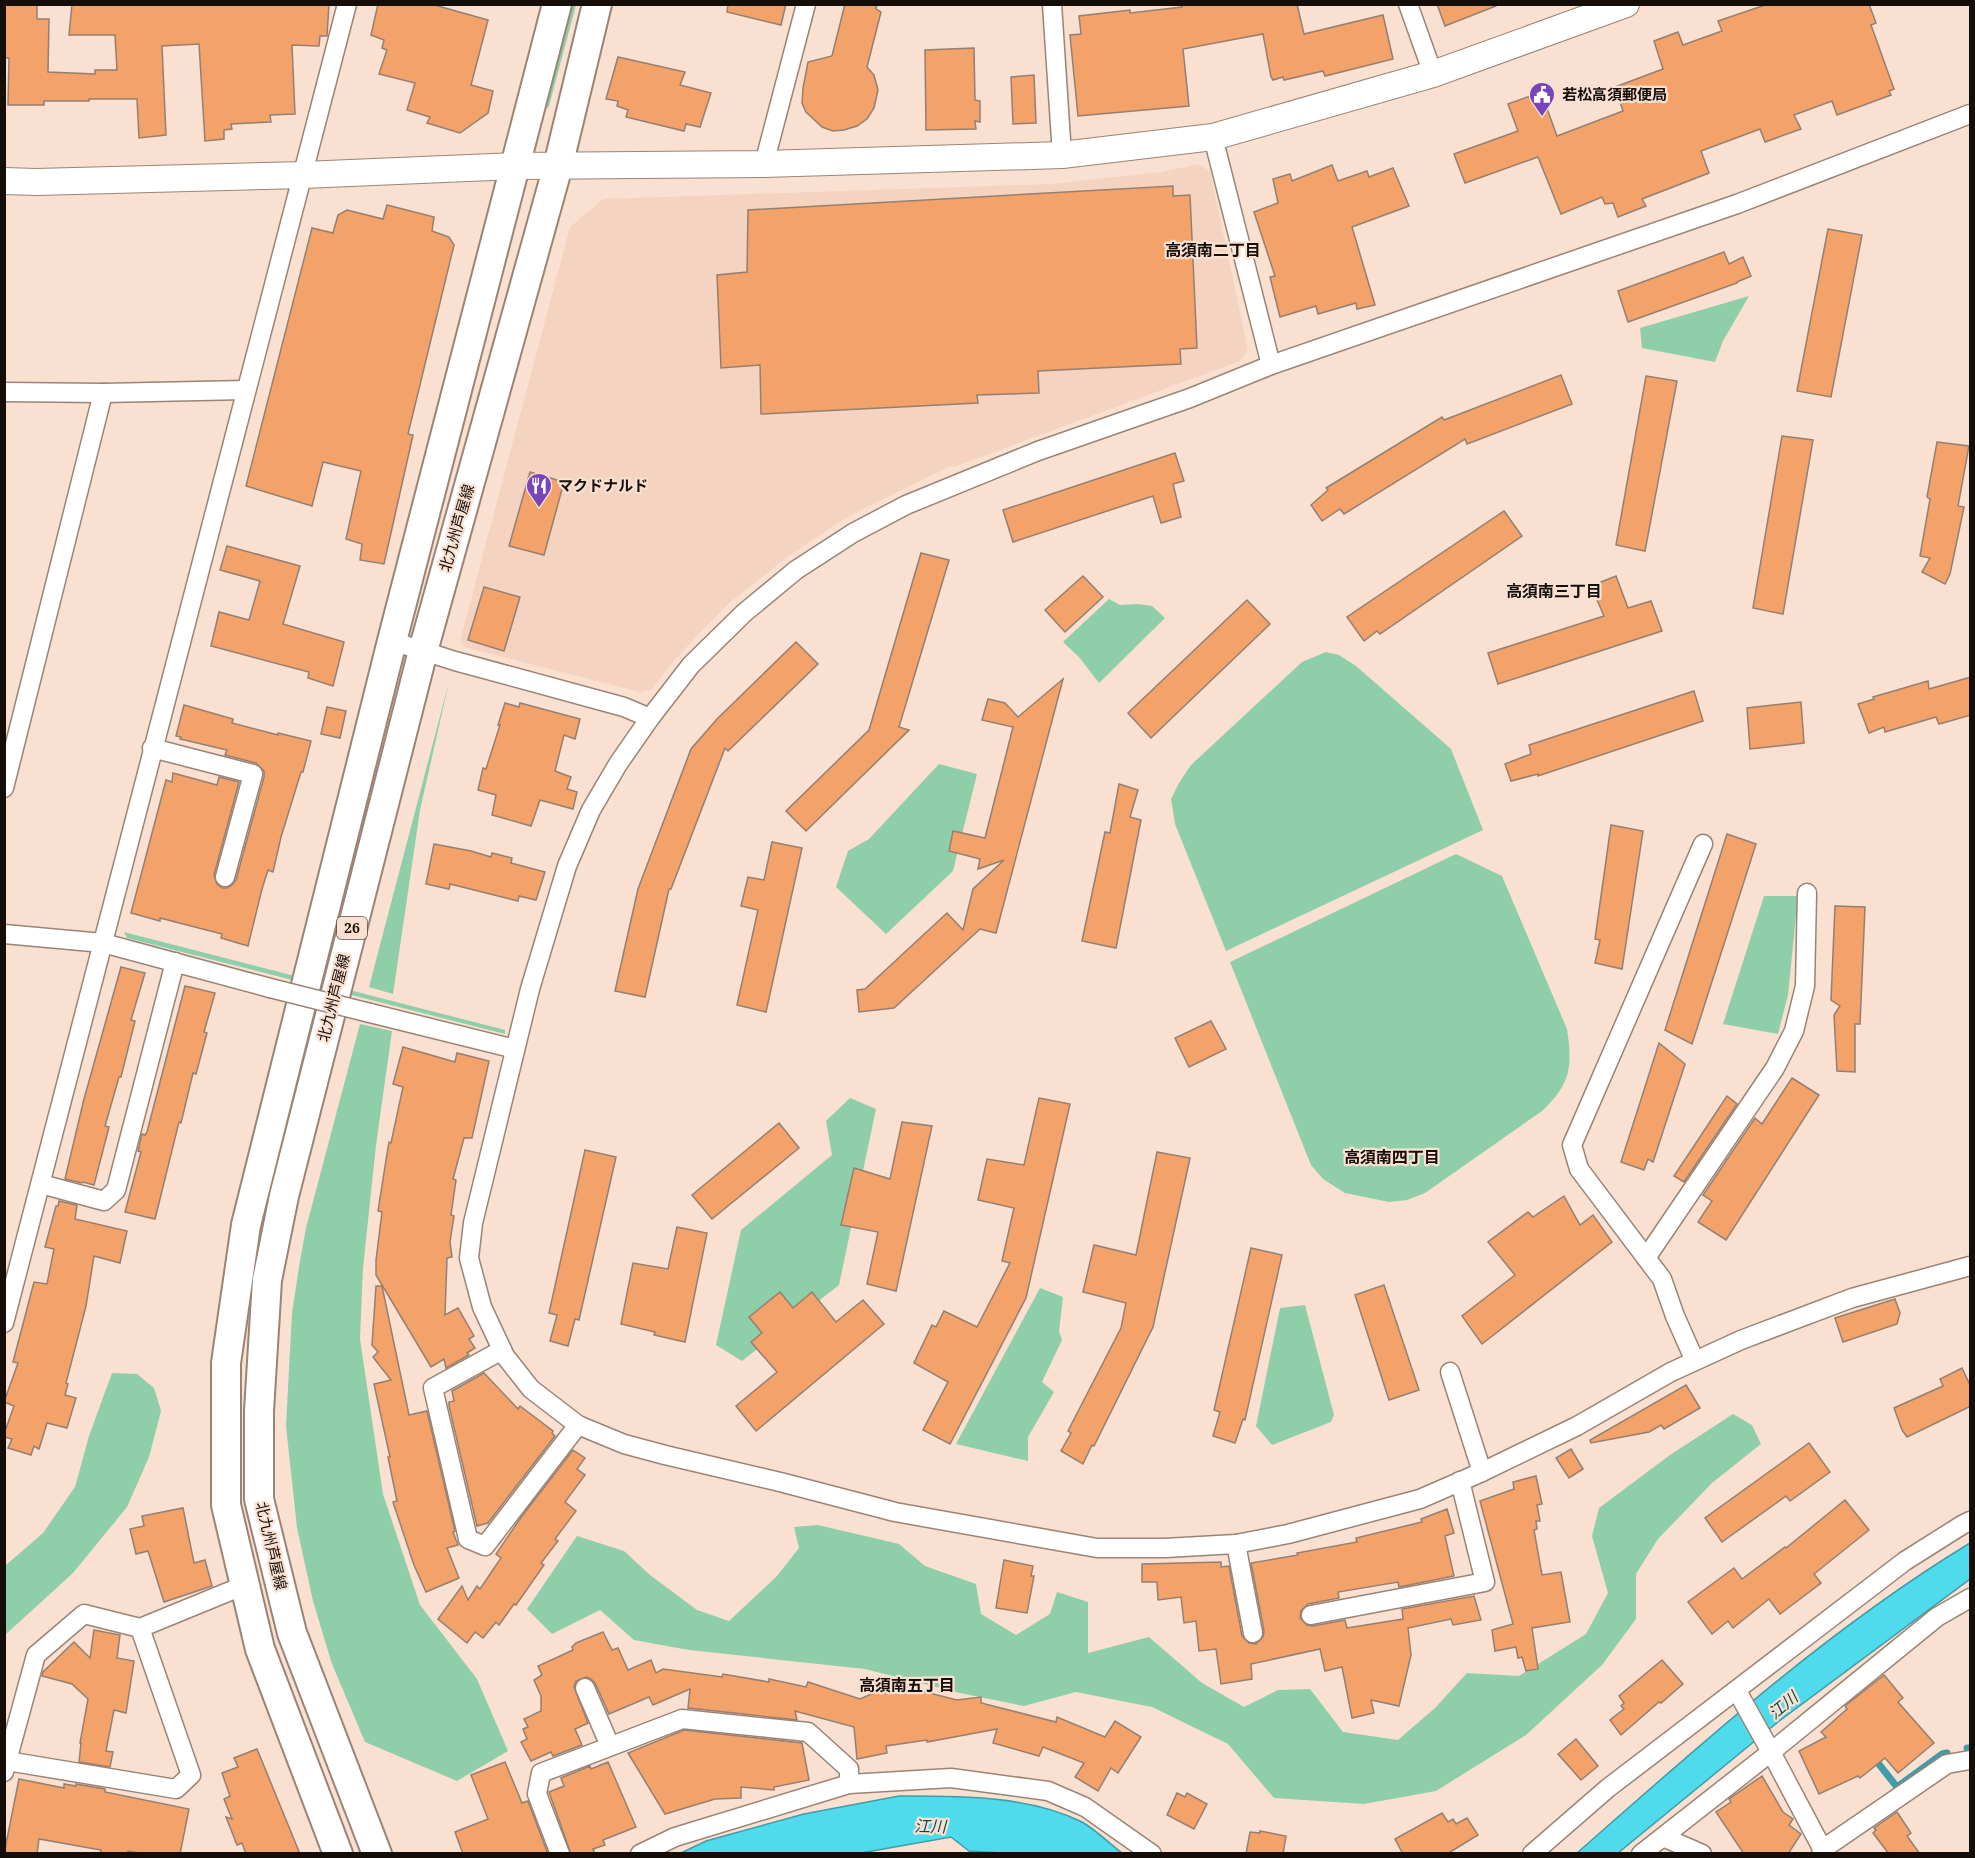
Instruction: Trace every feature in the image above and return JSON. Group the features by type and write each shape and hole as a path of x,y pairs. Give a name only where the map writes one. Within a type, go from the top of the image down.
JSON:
{"main road":[{"name":"北九州芦屋線","path":"339,1854 260,1649 226,1506 226,1363 246,1225 392,641 557,4"},
{"name":"北九州芦屋線","path":"377,1854 292,1633 259,1499 259,1411 267,1280 284,1196 423,651 558,166 597,4"}],"street":[{"path":"4,1323 8,1295 41,1184 152,748 347,4"},
{"path":"764,164 806,4"},
{"path":"1052,4 1062,155"},
{"path":"1408,4 1433,74"},
{"path":"4,181 303,175 516,166 764,164 1062,155 1213,137 1433,74 1626,4"},
{"path":"1971,114 1737,204 1271,365 1190,398 1038,451 906,505 853,533 796,570 744,613 692,665 650,718 618,764 591,810 567,866 530,989 473,1223 469,1258 482,1306 502,1350 531,1389 578,1425 624,1443 665,1455 895,1512 1097,1548 1165,1548 1236,1544 1288,1534 1420,1499 1577,1426 1671,1372 1741,1340 1852,1298 1971,1266"},
{"path":"1213,137 1271,365"},
{"path":"4,392 103,393 246,390"},
{"path":"4,788 103,393"},
{"path":"392,641 624,706 650,718"},
{"path":"152,748 253,774 225,877"},
{"path":"1695,1361 1662,1279 1579,1169 1572,1145 1702,844"},
{"path":"1646,1258 1775,1068 1794,1031 1805,986 1807,893"},
{"path":"4,934 103,943 270,988 515,1049"},
{"path":"41,1184 104,1201 116,1190 175,962"},
{"path":"502,1350 434,1388 468,1539 485,1546 578,1425"},
{"path":"1450,1372 1482,1472"},
{"path":"1311,1615 1485,1582 1460,1481"},
{"path":"1532,1854 1608,1788 1739,1694 1905,1561 1971,1521"},
{"path":"1236,1544 1253,1632"},
{"path":"140,1628 191,1775 176,1789 6,1766 36,1655 84,1614 140,1628 245,1585"},
{"path":"1641,1854 1937,1617 1971,1598"},
{"path":"585,1688 610,1746"},
{"path":"1739,1694 1823,1852 1947,1764 1971,1760"},
{"path":"560,1854 537,1794 542,1773 682,1719 808,1732 849,1769 849,1784"},
{"path":"640,1854 675,1837 849,1784 951,1778 1048,1791 1085,1807 1152,1854"},
{"path":"1663,1837 1702,1854"}],"shaded area":[{"path":"1199,164 1210,172 1248,350 1240,361 957,466 948,467 847,517 786,558 728,604 675,659 652,689 640,692 464,647 460,641 570,227 603,199 1050,184 1162,172"}],"green space":[{"path":"570,5 576,5 549,106 546,109 544,106"},
{"path":"1749,296 1723,341 1715,362 1642,348 1640,328"},
{"path":"1109,599 1120,605 1152,606 1165,618 1099,683 1079,657 1063,642"},
{"path":"1326,652 1339,655 1356,666 1451,749 1483,830 1226,951 1175,824 1171,799 1191,765 1302,662"},
{"path":"449,682 420,810 393,994 369,987"},
{"path":"939,764 977,774 953,871 886,934 836,887 848,851 869,839"},
{"path":"1456,854 1502,876 1567,1029 1570,1054 1567,1074 1559,1092 1542,1111 1425,1193 1407,1200 1389,1202 1345,1193 1323,1179 1311,1165 1230,962"},
{"path":"1764,896 1798,896 1788,995 1778,1034 1723,1024"},
{"path":"124,932 505,1030 505,1034 127,938"},
{"path":"360,1024 392,1031 376,1145 363,1268 360,1339 383,1494 420,1605 477,1679 508,1751 457,1781 365,1742 332,1664 313,1601 297,1528 286,1426 292,1313 306,1228"},
{"path":"850,1098 876,1109 839,1285 742,1361 716,1345 741,1230 832,1155 826,1121"},
{"path":"1040,1288 1063,1297 1059,1331 1062,1340 1042,1382 1054,1392 1028,1437 1028,1461 956,1444"},
{"path":"1305,1305 1334,1415 1331,1422 1272,1445 1256,1426 1280,1308"},
{"path":"112,1373 137,1374 154,1388 161,1411 149,1457 127,1507 73,1573 5,1635 5,1566 43,1533 75,1487 89,1436"},
{"path":"1733,1414 1752,1425 1761,1444 1712,1483 1658,1539 1636,1574 1636,1619 1602,1665 1526,1735 1436,1791 1364,1804 1274,1798 1228,1744 1152,1707 1076,1692 1024,1706 960,1693 865,1669 689,1650 634,1640 600,1610 552,1634 527,1609 577,1536 624,1551 650,1575 697,1610 729,1621 777,1576 799,1548 794,1527 818,1525 899,1544 925,1566 976,1584 981,1614 1016,1635 1050,1614 1057,1592 1088,1602 1088,1653 1149,1637 1202,1683 1244,1707 1278,1690 1310,1689 1343,1732 1398,1740 1435,1708 1467,1673 1519,1676 1586,1634 1608,1593 1592,1536 1599,1508 1670,1455"}],"water":[{"name":"江川","path":"1970,1543 1970,1579 1778,1722 1618,1853 1576,1854 1718,1730 1816,1650 1917,1577"},
{"name":"江川","path":"899,1796 968,1797 1039,1807 1082,1822 1122,1853 1017,1854 969,1851 951,1837 861,1853 681,1853 706,1841 804,1814"}],"building":[{"path":"37,4 37,19 49,19 48,72 95,74 95,70 117,70 115,35 69,35 72,4 329,4 327,36 320,36 319,46 292,45 295,114 270,115 271,122 231,124 232,129 224,130 224,139 205,141 199,44 162,46 166,135 139,138 137,99 44,101 44,105 8,105 9,58 4,58 4,5"},
{"path":"378,4 431,4 488,20 471,85 493,91 488,113 460,133 427,123 430,117 407,110 415,83 379,74 387,50 382,48 384,40 371,35"},
{"path":"728,4 786,4 781,25 727,12"},
{"path":"845,4 877,4 876,9 881,12 867,67 874,75 878,90 874,108 867,119 857,126 833,131 822,127 806,112 802,103 803,88 808,62 832,56"},
{"path":"1182,4 1297,4 1304,34 1383,15 1393,59 1325,76 1323,71 1284,80 1283,77 1273,80 1263,34 1183,49 1189,106 1078,116 1070,35 1081,34 1079,16 1182,7"},
{"path":"1437,4 1496,4 1496,6 1445,26"},
{"path":"1768,4 1869,4 1876,23 1871,25 1894,89 1889,91 1891,95 1837,115 1832,101 1794,115 1801,129 1765,142 1760,129 1701,151 1709,173 1642,199 1646,206 1618,217 1613,203 1605,204 1602,197 1561,214 1538,157 1465,183 1454,154 1518,131 1508,104 1541,92 1557,136 1623,111 1615,87 1663,69 1654,41 1678,32 1683,45 1722,31 1718,21"},
{"path":"974,48 975,100 980,101 980,122 975,121 976,129 926,130 925,50"},
{"path":"618,57 685,72 680,85 711,93 700,127 686,124 684,131 626,117 628,110 617,106 618,101 606,99"},
{"path":"1034,75 1036,123 1013,124 1011,77"},
{"path":"1332,165 1338,181 1367,171 1369,177 1393,168 1409,206 1352,227 1375,305 1357,309 1356,303 1318,314 1316,306 1280,317 1270,277 1275,276 1254,212 1278,203 1273,179 1290,174 1292,181"},
{"path":"1173,186 1173,196 1190,195 1197,348 1180,349 1181,364 1038,371 1039,393 977,395 978,403 761,414 760,365 721,368 717,275 747,272 748,210"},
{"path":"387,205 434,217 432,231 449,237 454,245 408,434 413,435 384,564 360,560 362,544 346,539 361,471 323,462 312,506 246,486 312,228 333,233 338,215 347,210 383,219"},
{"path":"1828,229 1862,235 1831,397 1797,391"},
{"path":"1724,252 1729,264 1743,257 1751,276 1628,322 1618,291"},
{"path":"1561,375 1572,404 1467,444 1465,439 1344,514 1340,509 1322,521 1311,505 1328,490 1326,488 1442,417 1444,420"},
{"path":"1646,376 1677,381 1645,551 1616,545"},
{"path":"1782,436 1813,440 1783,614 1753,608"},
{"path":"1937,442 1969,446 1958,506 1964,507 1950,574 1945,584 1922,572 1930,558 1920,556"},
{"path":"1175,453 1184,481 1173,484 1181,517 1161,523 1153,496 1013,542 1003,510"},
{"path":"530,472 564,482 544,555 509,546"},
{"path":"1504,511 1522,536 1380,634 1377,631 1364,641 1347,617"},
{"path":"227,546 300,566 283,624 344,642 333,686 308,678 309,672 211,646 219,612 249,620 260,581 220,570"},
{"path":"921,553 949,560 899,727 909,730 806,831 786,811 869,730"},
{"path":"1083,576 1103,597 1065,632 1045,610"},
{"path":"1616,576 1628,608 1651,601 1662,631 1498,684 1488,653 1604,616 1591,586"},
{"path":"484,587 520,597 504,651 468,640"},
{"path":"1247,600 1270,624 1151,738 1128,713"},
{"path":"796,642 818,664 728,751 725,748 671,889 669,889 645,997 615,991 638,889 691,749 717,719"},
{"path":"1971,677 1971,715 1939,724 1936,717 1885,732 1884,727 1869,733 1858,704 1874,699 1873,697 1928,681 1929,689"},
{"path":"1063,679 996,933 980,929 894,1008 859,1012 857,990 865,989 947,913 963,930 973,889 1004,860 978,869 980,859 949,851 953,831 985,838 1013,727 982,720 988,699 1005,703 1018,717"},
{"path":"1694,691 1703,721 1538,776 1538,774 1511,781 1505,764 1531,754 1529,745"},
{"path":"1801,702 1804,743 1750,749 1747,708"},
{"path":"505,703 519,707 520,703 580,719 575,739 564,735 555,771 571,777 567,789 577,792 573,809 540,800 531,826 492,815 496,795 478,790"},
{"path":"184,705 233,719 232,723 311,741 281,837 273,872 268,870 262,889 248,946 221,938 222,934 131,913 166,780 172,782 173,773 217,785 219,777 239,782 214,875 217,884 222,888 227,888 236,880 264,777 264,771 256,763 225,755 227,750 180,739 181,737 176,736"},
{"path":"327,707 346,711 340,738 321,734"},
{"path":"1119,784 1138,790 1130,817 1141,820 1116,948 1082,941 1105,832 1110,833"},
{"path":"1611,825 1643,831 1622,969 1595,963 1600,940 1595,939"},
{"path":"1727,834 1756,844 1692,1044 1665,1030"},
{"path":"772,842 802,848 766,1012 737,1005 758,910 741,906 748,877 764,880"},
{"path":"434,844 491,857 492,853 512,858 511,863 545,872 536,900 519,896 518,901 450,884 449,889 426,884"},
{"path":"1835,906 1865,907 1860,1024 1855,1024 1855,1072 1837,1071 1834,1015 1840,1006 1831,1000"},
{"path":"121,967 145,973 131,1020 135,1021 121,1077 119,1077 105,1126 109,1127 94,1185 65,1179 84,1099"},
{"path":"185,986 215,993 204,1032 207,1033 196,1074 193,1073 181,1123 179,1122 155,1219 125,1212 141,1152 138,1151 142,1134 145,1135 147,1132"},
{"path":"1211,1021 1226,1049 1189,1067 1175,1038"},
{"path":"1659,1043 1685,1064 1653,1162 1648,1159 1644,1170 1621,1162"},
{"path":"403,1047 455,1062 457,1053 489,1061 472,1138 464,1138 453,1179 456,1180 451,1215 454,1216 450,1242 452,1257 447,1258 445,1315 458,1308 474,1336 469,1339 475,1348 467,1353 469,1355 446,1368 444,1359 431,1367 376,1275 382,1212 378,1211 389,1142 391,1143 403,1087 393,1084"},
{"path":"1792,1078 1819,1095 1726,1240 1698,1222 1712,1201 1703,1195 1755,1118 1762,1124"},
{"path":"1727,1096 1737,1104 1684,1182 1674,1176"},
{"path":"1039,1098 1070,1104 1026,1298 950,1444 923,1430 948,1382 914,1363 932,1325 936,1327 944,1311 977,1327 1010,1263 1002,1261 1014,1208 978,1200 987,1159 1024,1165"},
{"path":"902,1122 932,1126 896,1291 867,1284 878,1232 841,1225 854,1168 890,1179"},
{"path":"779,1123 799,1148 712,1219 692,1195"},
{"path":"585,1150 616,1157 579,1320 575,1319 568,1346 550,1341 557,1315 549,1313"},
{"path":"1157,1152 1190,1158 1153,1327 1083,1464 1061,1451 1071,1433 1068,1431 1121,1328 1126,1303 1083,1292 1094,1245 1136,1255"},
{"path":"1564,1196 1580,1225 1593,1215 1612,1242 1482,1344 1462,1316 1515,1275 1488,1242 1528,1212 1533,1217"},
{"path":"59,1201 77,1205 75,1219 127,1231 120,1263 94,1256 86,1306 66,1383 68,1384 65,1395 76,1398 67,1428 47,1423 39,1449 34,1446 31,1455 8,1448 12,1439 4,1437 4,1434 14,1406 4,1402 18,1363 13,1362 34,1282 47,1284 54,1249 45,1247"},
{"path":"677,1227 707,1233 685,1342 621,1324 633,1263 668,1269"},
{"path":"1251,1248 1282,1255 1245,1420 1243,1419 1235,1443 1213,1436 1220,1412 1214,1410"},
{"path":"1384,1285 1419,1390 1389,1400 1355,1295"},
{"path":"376,1286 382,1286 409,1415 427,1411 455,1531 453,1532 458,1545 447,1548 459,1578 426,1592 414,1565 393,1502 397,1501 388,1457 390,1457 374,1384 391,1380 373,1357 378,1352 372,1345"},
{"path":"780,1292 793,1308 812,1292 836,1322 863,1300 884,1324 756,1431 736,1406 777,1372 751,1342 762,1333 749,1317"},
{"path":"1895,1299 1900,1313 1897,1324 1843,1342 1835,1318"},
{"path":"1962,1368 1971,1387 1971,1406 1907,1437 1894,1408 1943,1386 1940,1379"},
{"path":"484,1373 518,1409 520,1406 553,1431 555,1436 488,1523 477,1526 449,1402 454,1401 452,1391"},
{"path":"1686,1385 1700,1408 1664,1429 1661,1425 1649,1432 1591,1443 1590,1440"},
{"path":"1809,1443 1830,1472 1790,1501 1786,1496 1722,1542 1705,1518"},
{"path":"1571,1449 1583,1469 1569,1478 1556,1458"},
{"path":"573,1450 585,1458 577,1469 585,1475 565,1502 576,1511 555,1539 558,1541 541,1563 544,1565 516,1605 514,1604 499,1625 496,1622 483,1638 475,1632 467,1643 438,1619 462,1586 468,1600 477,1586 480,1589 501,1558 496,1554"},
{"path":"1536,1476 1542,1504 1537,1505 1540,1521 1536,1521 1537,1529 1534,1530 1542,1575 1561,1572 1570,1622 1532,1628 1538,1669 1526,1671 1522,1657 1518,1658 1516,1647 1495,1651 1492,1630 1513,1624 1480,1501 1514,1489 1513,1482"},
{"path":"1845,1500 1869,1530 1814,1574 1821,1583 1780,1614 1769,1599 1733,1628 1728,1621 1712,1634 1688,1602 1734,1568 1742,1579 1786,1548"},
{"path":"183,1508 194,1563 205,1560 212,1586 164,1602 148,1551 136,1554 130,1529 144,1526 142,1516"},
{"path":"1447,1509 1454,1533 1445,1536 1454,1576 1399,1587 1398,1582 1338,1592 1339,1598 1308,1604 1301,1611 1300,1618 1307,1625 1345,1620 1347,1628 1403,1619 1402,1609 1474,1596 1481,1620 1453,1625 1451,1619 1408,1628 1411,1655 1399,1706 1371,1700 1374,1713 1352,1718 1342,1667 1325,1671 1320,1649 1251,1664 1252,1679 1221,1684 1216,1649 1199,1651 1196,1621 1184,1623 1181,1597 1158,1600 1157,1582 1142,1582 1142,1564 1221,1562 1221,1567 1229,1566 1242,1636 1249,1643 1256,1644 1263,1637 1264,1631 1251,1563 1357,1542 1356,1538 1422,1522 1421,1519"},
{"path":"1004,1560 1033,1566 1031,1576 1034,1576 1027,1613 996,1608"},
{"path":"94,1630 120,1635 117,1658 134,1661 126,1713 114,1710 106,1751 113,1752 110,1767 79,1762 88,1699 72,1684 42,1676 43,1672 74,1642 90,1658"},
{"path":"603,1632 612,1650 618,1648 628,1670 651,1660 656,1673 663,1669 722,1677 723,1674 769,1682 769,1679 806,1687 808,1682 860,1699 894,1684 957,1700 981,1697 981,1703 1056,1722 1057,1717 1105,1737 1115,1721 1141,1737 1118,1773 1111,1768 1098,1791 1075,1777 1084,1763 1043,1747 1039,1756 993,1743 997,1729 927,1742 927,1740 886,1746 887,1753 857,1759 854,1727 795,1711 797,1720 688,1708 690,1689 653,1705 649,1697 609,1714 595,1683 586,1677 576,1681 574,1687 588,1723 575,1729 582,1745 553,1756 551,1752 531,1761 521,1742 527,1739 523,1729 528,1727 524,1719 541,1711 541,1696 534,1680 542,1675 538,1666 573,1650 572,1647 576,1643"},
{"path":"1662,1660 1683,1684 1621,1735 1610,1720 1624,1709 1621,1706 1624,1703 1619,1696"},
{"path":"1884,1675 1903,1698 1898,1702 1934,1743 1898,1773 1885,1758 1860,1778 1858,1776 1819,1794 1799,1751 1826,1737 1821,1732 1847,1709 1845,1706"},
{"path":"684,1730 802,1743 809,1780 774,1787 774,1790 741,1787 741,1798 715,1799 665,1814 628,1753"},
{"path":"1576,1739 1598,1766 1581,1780 1558,1754"},
{"path":"257,1749 300,1854 246,1854 242,1843 237,1845 226,1817 232,1819 224,1799 230,1796 222,1773 238,1767 234,1758"},
{"path":"505,1762 522,1803 528,1801 548,1854 463,1854 455,1832 488,1819 471,1775"},
{"path":"608,1762 636,1827 603,1840 605,1845 593,1849 595,1854 571,1854 549,1792 564,1786 561,1778 590,1766 591,1769"},
{"path":"1762,1776 1783,1812 1793,1819 1789,1825 1801,1834 1788,1854 1744,1854 1716,1812 1731,1802 1729,1799"},
{"path":"19,1779 64,1788 64,1784 76,1786 76,1784 105,1789 105,1792 189,1809 180,1854 144,1854 128,1851 127,1854 100,1854 101,1850 39,1839 37,1854 4,1854"},
{"path":"1177,1793 1185,1797 1187,1793 1207,1804 1194,1829 1167,1815"},
{"path":"1897,1812 1911,1833 1907,1836 1920,1854 1889,1854 1873,1833 1876,1830 1874,1828"},
{"path":"1442,1813 1448,1822 1453,1819 1456,1824 1467,1818 1478,1835 1447,1854 1403,1854 1395,1839"},
{"path":"1260,1831 1286,1836 1283,1854 1246,1854 1250,1832 1260,1833"}],"waterway":[{"path":"1874,1758 1897,1787 1942,1754 1947,1753"}],"place":[{"name":"若松高須郵便局","path":"1542,118"},
{"name":"マクドナルド","path":"539,509"}],"district":[{"name":"高須南二丁目","path":"1213,250"},
{"name":"高須南三丁目","path":"1554,591"},
{"name":"高須南四丁目","path":"1392,1157"},
{"name":"高須南五丁目","path":"907,1685"}]}
